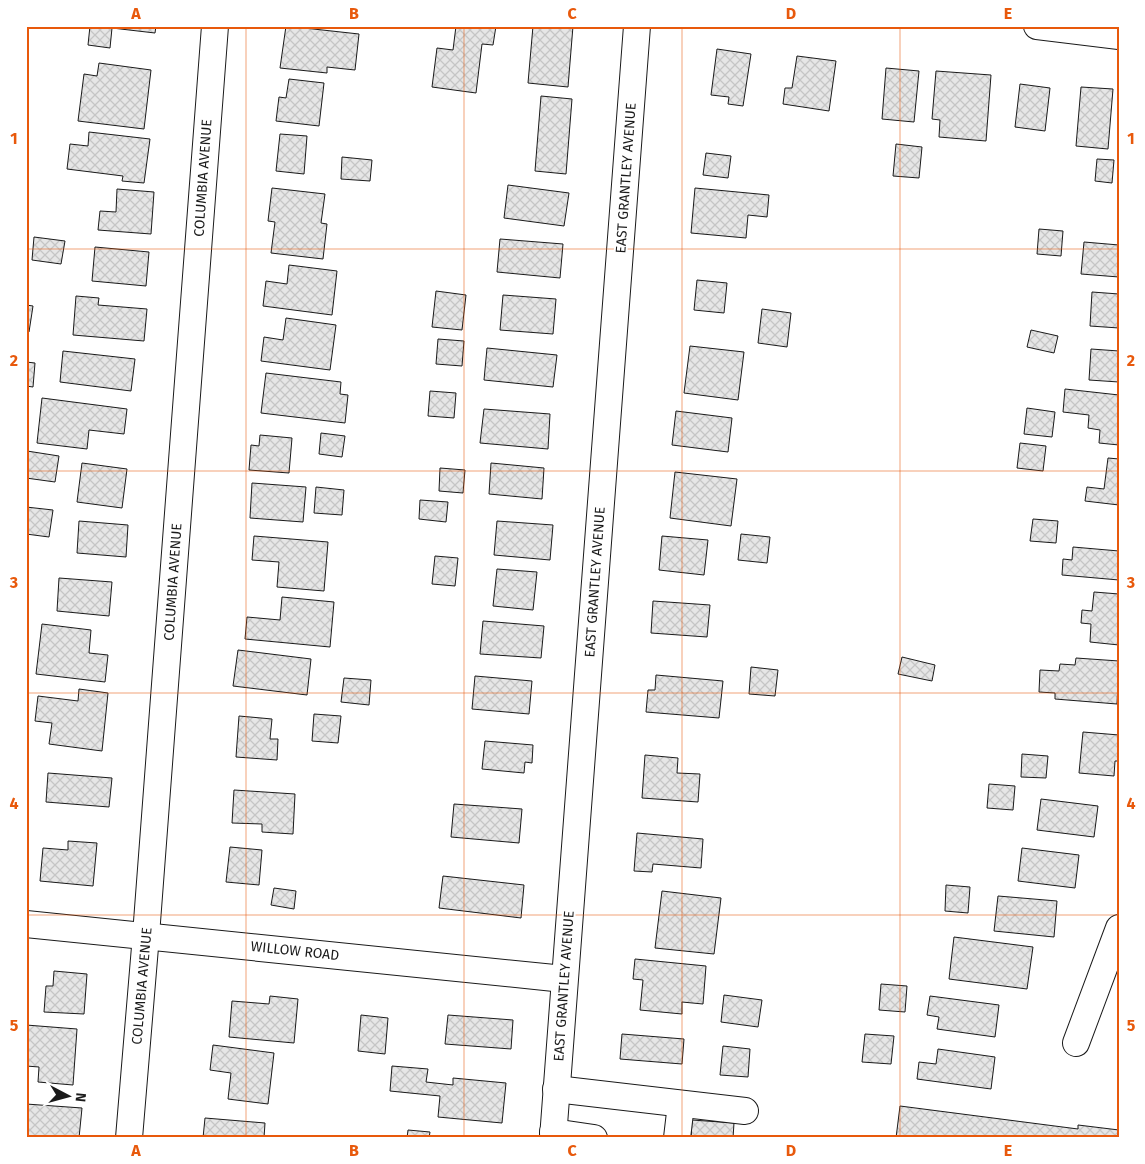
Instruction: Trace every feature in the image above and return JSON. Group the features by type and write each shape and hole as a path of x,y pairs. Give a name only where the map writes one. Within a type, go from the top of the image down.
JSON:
{"street":[{"name":"COLUMBIA AVENUE","path":"129,1138 215,26"},
{"name":"EAST GRANTLEY AVENUE","path":"553,1135 637,26"},
{"path":"1037,26 1119,36"},
{"name":"WILLOW ROAD","path":"26,924 564,979"},
{"path":"1076,1043 1119,928"},
{"path":"556,1089 746,1111"},
{"path":"676,1138 681,1104"},
{"path":"553,1135 594,1138"}],"building":[{"path":"90,26 156,26 155,33 112,28 110,48 88,45"},
{"path":"286,26 359,34 355,70 327,67 327,73 280,68"},
{"path":"456,26 496,26 493,45 482,44 476,93 432,87 437,48 453,50"},
{"path":"533,26 573,26 568,87 528,83"},
{"path":"717,49 751,54 743,106 728,104 729,97 711,95"},
{"path":"797,56 836,61 829,111 783,104 785,88 792,88"},
{"path":"99,63 151,70 144,129 78,121 84,74 97,76"},
{"path":"886,68 919,71 914,122 882,119"},
{"path":"936,71 991,75 986,141 939,137 940,120 932,119"},
{"path":"289,79 324,83 319,126 276,121 279,97 286,98"},
{"path":"1020,84 1050,88 1045,131 1015,127"},
{"path":"1081,87 1113,89 1108,149 1076,146"},
{"path":"541,96 572,99 566,174 535,171"},
{"path":"89,132 150,139 144,183 122,181 123,176 67,169 70,144 88,146"},
{"path":"280,134 307,136 304,174 276,171"},
{"path":"896,144 922,147 919,178 893,176"},
{"path":"706,153 731,156 728,178 703,175"},
{"path":"342,157 372,160 370,181 341,179"},
{"path":"1097,159 1114,160 1112,183 1095,181"},
{"path":"508,185 569,193 564,226 504,218"},
{"path":"272,188 325,194 321,223 327,224 323,259 271,253 275,222 268,221"},
{"path":"695,188 769,195 767,217 748,215 746,238 691,233"},
{"path":"117,189 154,192 151,234 98,230 100,211 116,212"},
{"path":"1039,229 1063,231 1061,256 1037,254"},
{"path":"34,237 65,241 61,264 32,260"},
{"path":"500,239 563,244 560,278 497,272"},
{"path":"1084,242 1119,245 1119,277 1081,274"},
{"path":"95,247 149,252 146,286 92,281"},
{"path":"289,265 337,271 332,315 263,306 266,281 287,284"},
{"path":"697,280 727,283 724,313 694,310"},
{"path":"436,291 466,295 462,330 432,327"},
{"path":"1092,292 1119,294 1119,328 1090,326"},
{"path":"503,295 556,299 553,334 500,330"},
{"path":"76,296 99,298 98,305 147,309 144,341 73,335"},
{"path":"26,305 33,306 29,332 26,332"},
{"path":"762,309 791,313 787,347 758,343"},
{"path":"286,318 336,325 330,370 261,361 264,337 283,340"},
{"path":"1031,330 1058,336 1054,353 1027,347"},
{"path":"438,339 464,341 462,366 436,364"},
{"path":"690,346 744,352 738,400 684,393"},
{"path":"487,348 557,355 553,387 484,380"},
{"path":"1091,349 1119,351 1119,382 1089,380"},
{"path":"63,351 135,359 131,391 60,382"},
{"path":"26,362 35,363 33,387 26,386"},
{"path":"266,373 341,382 340,394 348,395 345,423 261,413"},
{"path":"1065,389 1119,395 1119,445 1099,443 1100,430 1088,428 1089,415 1063,412"},
{"path":"430,391 456,393 454,418 428,416"},
{"path":"42,398 127,409 124,434 89,430 87,449 37,443"},
{"path":"1027,408 1055,412 1052,437 1024,434"},
{"path":"484,409 550,414 548,449 480,443"},
{"path":"676,411 732,418 728,452 672,445"},
{"path":"321,433 345,436 342,457 319,454"},
{"path":"260,435 292,438 289,473 249,470 251,445 259,446"},
{"path":"1020,443 1046,446 1043,471 1017,468"},
{"path":"27,451 59,456 55,482 26,478"},
{"path":"1108,458 1119,459 1119,505 1085,501 1087,487 1104,489"},
{"path":"82,463 127,469 122,508 77,502"},
{"path":"491,463 544,468 542,499 489,494"},
{"path":"440,468 465,470 463,493 439,491"},
{"path":"675,472 737,479 731,526 670,518"},
{"path":"252,483 306,487 303,522 250,518"},
{"path":"316,487 344,490 342,515 314,513"},
{"path":"420,500 448,502 446,522 419,519"},
{"path":"26,507 53,510 49,537 26,534"},
{"path":"1033,519 1058,521 1056,543 1030,541"},
{"path":"79,521 128,525 126,557 77,553"},
{"path":"497,521 553,525 550,560 494,555"},
{"path":"741,534 770,537 767,563 738,560"},
{"path":"254,536 328,542 324,591 277,587 279,562 252,560"},
{"path":"662,536 708,540 704,575 659,570"},
{"path":"1073,547 1119,551 1119,580 1062,575 1063,559 1072,560"},
{"path":"435,556 458,558 455,586 432,584"},
{"path":"497,569 537,572 533,610 493,606"},
{"path":"59,578 112,582 109,616 57,611"},
{"path":"1094,592 1119,594 1119,645 1090,642 1091,624 1081,623 1082,610 1092,611"},
{"path":"282,597 334,602 330,647 245,639 247,617 280,620"},
{"path":"653,601 710,605 707,637 651,633"},
{"path":"483,621 544,626 541,658 480,654"},
{"path":"42,624 91,630 89,653 108,655 105,682 36,674"},
{"path":"238,650 311,659 307,695 233,686"},
{"path":"902,657 935,665 932,681 898,674"},
{"path":"1076,658 1119,661 1117,704 1055,699 1055,693 1039,692 1040,670 1059,671 1060,664 1075,665"},
{"path":"751,667 778,670 775,696 749,694"},
{"path":"656,675 723,681 719,718 646,712 648,690 655,690"},
{"path":"475,676 532,681 529,714 472,709"},
{"path":"344,678 371,680 369,705 341,702"},
{"path":"79,689 108,693 102,751 49,744 52,723 35,721 38,696 78,701"},
{"path":"314,714 341,716 338,743 312,741"},
{"path":"239,716 272,719 270,739 278,739 277,760 236,757"},
{"path":"1083,732 1119,735 1119,761 1115,761 1114,776 1079,773"},
{"path":"485,741 533,745 532,763 525,762 524,773 482,769"},
{"path":"1022,754 1048,756 1046,778 1021,777"},
{"path":"645,755 678,758 677,773 700,774 698,802 642,798"},
{"path":"48,773 112,778 109,807 46,802"},
{"path":"989,784 1015,786 1013,810 987,808"},
{"path":"234,790 295,794 293,834 262,832 262,824 232,823"},
{"path":"1041,799 1098,806 1094,837 1037,830"},
{"path":"454,804 522,809 519,843 451,837"},
{"path":"637,833 703,839 701,868 653,864 652,872 634,871"},
{"path":"68,841 97,843 93,886 40,881 43,848 68,850"},
{"path":"230,847 262,850 259,885 226,882"},
{"path":"1022,848 1079,855 1075,888 1018,881"},
{"path":"443,876 524,885 521,918 439,908"},
{"path":"946,885 970,887 968,913 945,911"},
{"path":"274,888 296,891 294,909 271,905"},
{"path":"662,891 721,898 714,954 655,948"},
{"path":"998,896 1057,901 1054,937 994,931"},
{"path":"954,937 1033,947 1027,989 949,979"},
{"path":"635,959 706,966 703,1004 682,1002 682,1014 640,1010 643,980 633,979"},
{"path":"54,971 87,974 84,1014 44,1012 46,986 53,986"},
{"path":"881,984 907,986 905,1012 879,1010"},
{"path":"724,995 762,1000 758,1027 721,1022"},
{"path":"270,996 298,999 294,1043 229,1037 232,1001 269,1004"},
{"path":"930,996 999,1005 995,1037 937,1029 939,1017 927,1015"},
{"path":"361,1015 388,1018 385,1054 358,1051"},
{"path":"448,1015 513,1020 511,1049 445,1044"},
{"path":"26,1025 77,1029 73,1085 38,1082 39,1067 26,1066"},
{"path":"622,1034 684,1039 682,1064 620,1059"},
{"path":"865,1034 894,1036 891,1064 862,1062"},
{"path":"213,1045 274,1053 268,1104 228,1099 231,1073 210,1070"},
{"path":"723,1046 750,1049 748,1077 720,1075"},
{"path":"938,1049 995,1057 991,1089 917,1079 919,1062 936,1064"},
{"path":"392,1066 428,1069 426,1082 453,1085 453,1078 506,1083 502,1123 438,1117 440,1096 390,1091"},
{"path":"26,1104 82,1108 79,1138 26,1138"},
{"path":"900,1106 1078,1129 1078,1125 1119,1130 1119,1138 896,1138"},
{"path":"205,1118 265,1123 264,1138 203,1138"},
{"path":"692,1120 734,1123 733,1138 691,1138"},
{"path":"408,1130 430,1132 429,1138 407,1138"}]}
